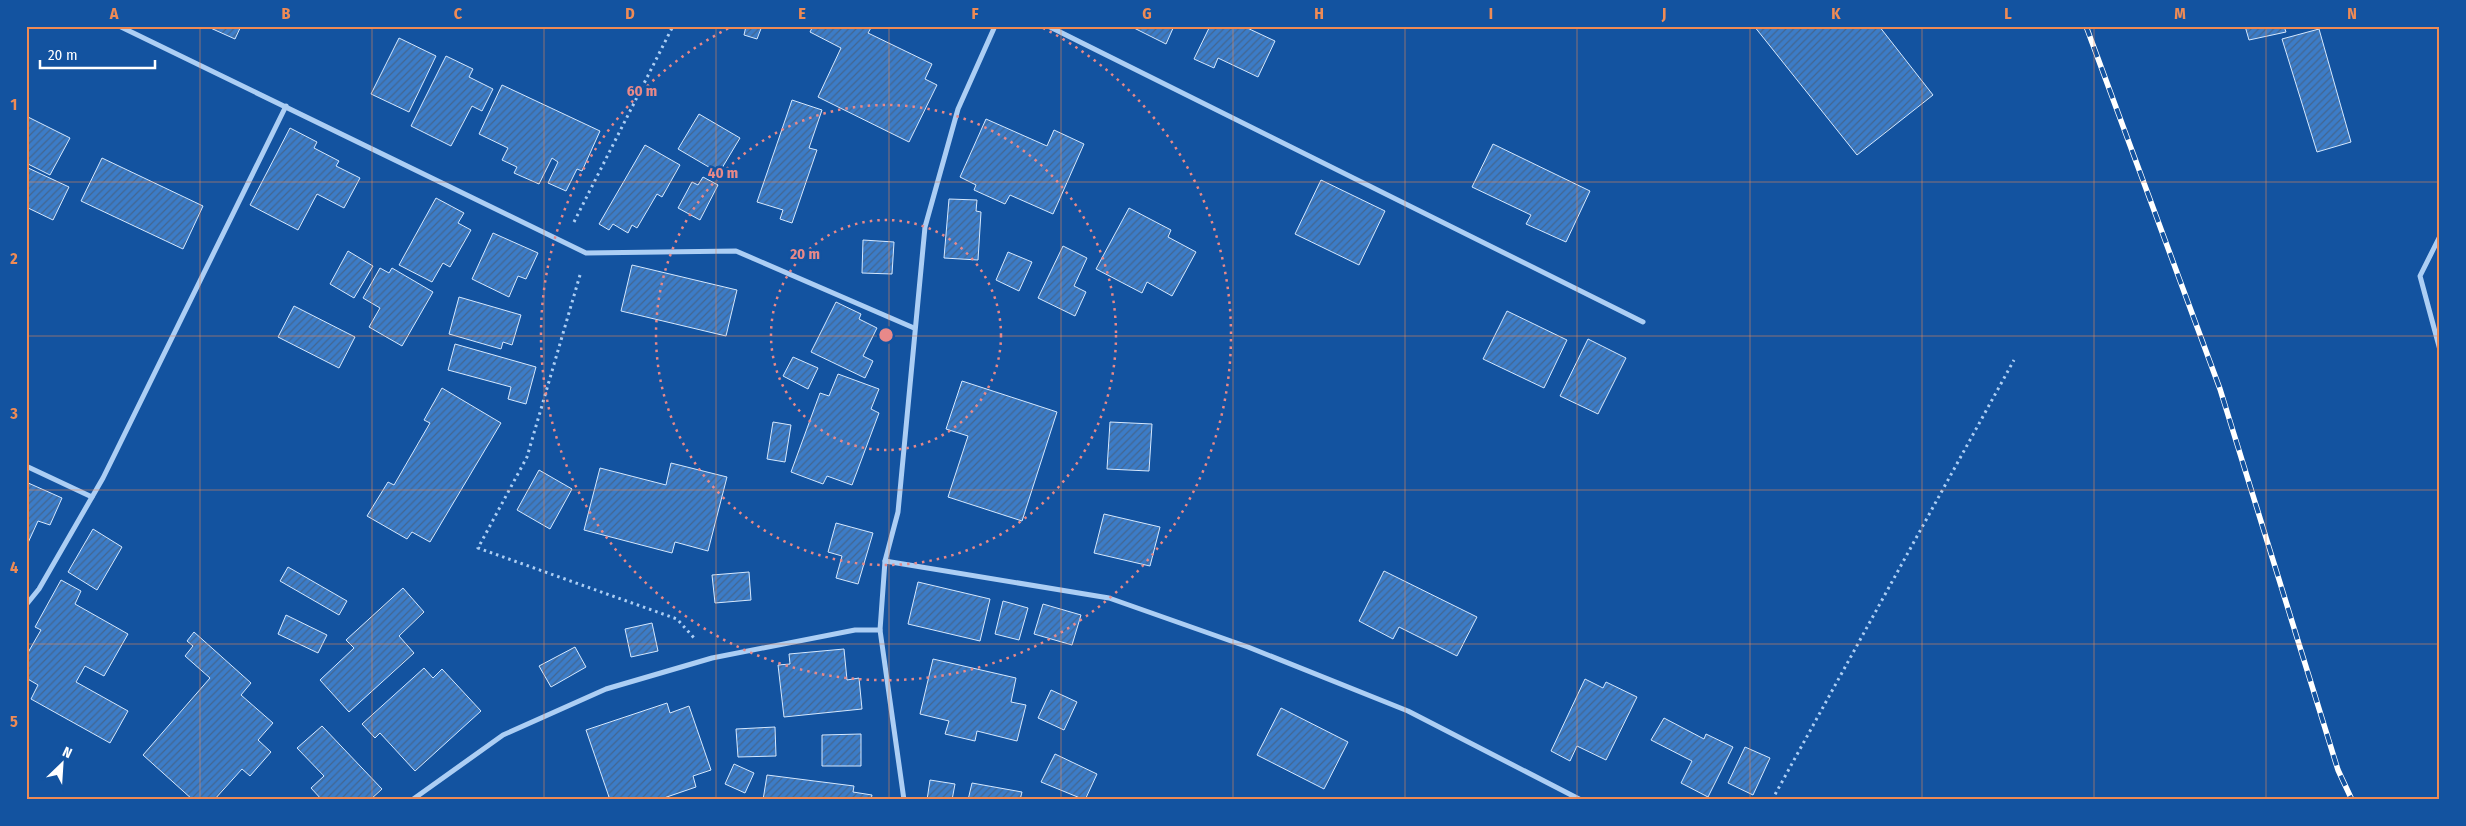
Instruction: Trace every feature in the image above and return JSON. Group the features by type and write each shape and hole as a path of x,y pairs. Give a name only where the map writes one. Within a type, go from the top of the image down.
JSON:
{"street":[{"path":"119,26 586,253 736,251 914,328"},
{"path":"904,800 880,630 885,561 898,512 925,227 958,109 995,26"},
{"path":"1048,26 1643,322"},
{"path":"26,604 38,589 92,497 286,106"},
{"path":"2440,236 2420,276 2440,350"},
{"path":"26,466 92,497"},
{"path":"885,561 1109,598 1248,647 1408,710 1581,800"},
{"path":"412,800 503,734 606,689 712,658 855,630 880,630"}],"path":[{"path":"564,243 673,26"},
{"path":"586,253 527,457 478,548 677,619 712,658"},
{"path":"1772,800 2014,360"}],"building":[{"path":"206,26 241,26 235,39"},
{"path":"746,26 762,26 757,39 744,35"},
{"path":"813,26 872,26 868,33 932,64 925,79 937,85 909,142 818,97 841,48 810,32"},
{"path":"1130,26 1174,26 1166,44"},
{"path":"1210,26 1243,26 1275,41 1258,77 1218,58 1214,68 1194,59"},
{"path":"1754,26 1879,26 1933,95 1857,155"},
{"path":"2245,26 2284,26 2286,32 2249,40"},
{"path":"2319,29 2351,142 2317,152 2282,39"},
{"path":"399,38 436,56 409,112 371,94"},
{"path":"446,56 473,69 469,77 493,89 482,111 472,106 451,146 411,126"},
{"path":"502,85 600,131 582,171 577,169 566,191 548,183 558,162 552,158 539,184 514,173 517,167 502,160 508,148 479,134"},
{"path":"792,100 822,110 809,148 817,150 792,223 780,219 783,210 757,202"},
{"path":"699,114 740,138 719,173 678,149"},
{"path":"26,116 70,138 50,175 26,163"},
{"path":"986,119 1047,146 1054,130 1084,144 1053,214 1010,195 1005,204 974,190 976,185 960,177"},
{"path":"290,128 317,142 314,148 339,161 336,166 360,178 344,208 317,194 298,230 250,205"},
{"path":"1493,144 1590,191 1566,242 1526,224 1531,215 1472,187"},
{"path":"645,145 680,165 662,197 657,194 637,228 632,225 628,233 613,224 609,230 599,224"},
{"path":"102,158 203,206 183,249 81,201"},
{"path":"26,167 69,187 53,220 26,207"},
{"path":"703,177 718,185 700,220 678,208 692,182 698,185"},
{"path":"1321,180 1385,211 1359,265 1295,234"},
{"path":"436,198 464,213 458,223 471,230 450,267 443,263 432,282 399,265"},
{"path":"949,199 977,200 976,211 981,212 978,260 944,258"},
{"path":"1129,208 1171,230 1168,237 1196,252 1172,296 1147,282 1142,293 1096,269"},
{"path":"493,233 538,253 526,279 518,276 509,297 472,279"},
{"path":"863,240 894,242 892,274 862,273"},
{"path":"1063,246 1087,258 1074,286 1086,292 1075,316 1038,298"},
{"path":"348,251 373,266 354,298 330,284"},
{"path":"1008,252 1032,262 1019,291 996,280"},
{"path":"632,265 737,290 726,336 621,311"},
{"path":"380,268 389,273 392,268 433,292 402,346 369,327 380,308 363,298"},
{"path":"459,297 521,315 512,345 503,342 501,349 449,334"},
{"path":"836,302 861,314 859,319 877,328 863,356 873,361 865,378 811,352"},
{"path":"294,306 355,337 339,368 278,337"},
{"path":"1507,311 1567,340 1544,388 1483,359"},
{"path":"1588,339 1626,358 1598,414 1560,396"},
{"path":"455,344 536,367 526,404 508,399 511,387 448,370"},
{"path":"793,357 818,368 808,389 783,376"},
{"path":"838,374 879,389 871,409 879,413 852,485 827,476 823,484 791,472 820,393 829,396"},
{"path":"962,381 1057,412 1022,521 948,497 968,436 946,429"},
{"path":"442,388 501,423 430,542 412,532 407,539 367,516 388,482 394,485 430,423 424,420"},
{"path":"773,422 791,425 785,462 767,459"},
{"path":"1110,422 1152,424 1149,471 1107,469"},
{"path":"671,463 727,477 708,551 675,542 672,553 584,530 600,468 666,485"},
{"path":"539,470 572,489 550,529 517,510"},
{"path":"26,482 62,498 50,525 38,521 27,545"},
{"path":"1104,514 1160,527 1150,566 1094,553"},
{"path":"836,523 873,533 858,584 836,578 842,556 828,552"},
{"path":"93,529 122,547 97,590 68,572"},
{"path":"288,567 347,601 339,615 280,581"},
{"path":"1384,571 1477,617 1457,656 1399,627 1393,639 1359,621"},
{"path":"749,572 751,600 715,603 712,575"},
{"path":"61,580 81,591 75,604 128,634 104,676 85,666 76,682 128,711 110,743 31,699 38,685 26,678 26,656 41,630 35,627"},
{"path":"918,582 990,599 980,641 908,624"},
{"path":"403,588 424,612 399,636 414,653 349,712 320,680 354,648 346,640"},
{"path":"1003,601 1028,608 1019,640 995,634"},
{"path":"1043,604 1081,615 1072,645 1034,634"},
{"path":"286,615 327,635 318,653 278,634"},
{"path":"652,623 658,651 631,657 625,629"},
{"path":"194,632 251,683 241,695 273,723 258,740 271,752 250,776 242,769 214,800 193,800 143,755 210,678 185,656 193,646 187,641"},
{"path":"575,647 586,667 551,687 539,666"},
{"path":"844,649 847,680 859,678 862,709 784,717 778,665 790,664 789,654"},
{"path":"933,659 1016,678 1011,702 1026,705 1017,741 977,731 975,741 945,734 949,721 920,714"},
{"path":"424,668 433,678 442,669 481,711 415,771 380,733 375,738 362,724"},
{"path":"1585,679 1603,688 1606,682 1637,697 1606,760 1577,746 1570,761 1551,751"},
{"path":"1051,690 1077,702 1064,730 1038,718"},
{"path":"667,703 670,713 689,706 711,770 693,776 696,787 658,800 601,800 609,797 586,730"},
{"path":"1281,708 1348,742 1324,789 1257,755"},
{"path":"1664,718 1704,739 1706,734 1733,747 1708,797 1681,783 1692,761 1651,740"},
{"path":"322,726 382,789 370,800 322,800 311,788 324,776 297,748"},
{"path":"775,727 776,756 738,757 736,729"},
{"path":"861,734 861,766 822,766 822,735"},
{"path":"1745,747 1770,758 1753,795 1728,783"},
{"path":"1055,754 1097,774 1085,800 1041,782"},
{"path":"734,764 754,773 745,793 725,784"},
{"path":"767,775 854,786 853,792 872,795 871,800 763,800"},
{"path":"930,780 955,784 952,800 927,800"},
{"path":"972,783 1022,792 1020,800 968,800"}],"railway":[{"path":"2086,26 2220,389 2338,770 2352,800"}]}
